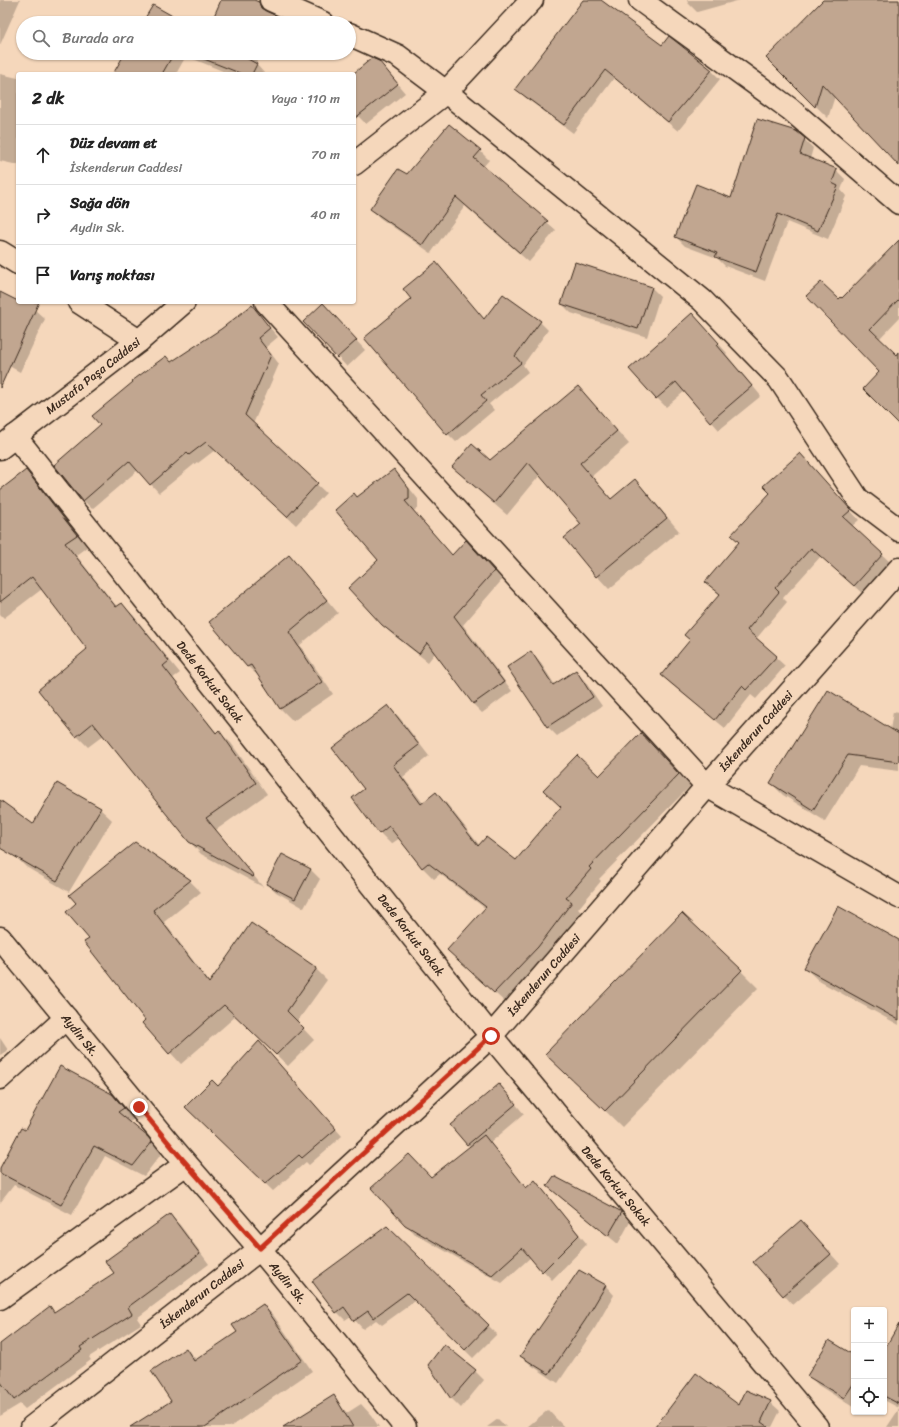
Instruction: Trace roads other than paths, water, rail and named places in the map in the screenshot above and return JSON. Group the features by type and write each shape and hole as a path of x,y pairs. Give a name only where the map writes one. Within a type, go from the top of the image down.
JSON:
{"street":[{"path":"271,0 307,16"},
{"path":"356,162 446,92 532,0"},
{"path":"640,0 790,109 899,202"},
{"path":"356,37 398,56 446,92 702,300 779,379 858,499 899,530"},
{"path":"0,252 16,262"},
{"path":"82,304 139,341"},
{"name":"Mustafa Paşa Caddesi","path":"7,442 139,341 182,304"},
{"path":"268,304 707,786 899,897"},
{"name":"Dede Korkut Sokak","path":"7,442 491,1036 817,1427"},
{"name":"İskenderun Caddesi","path":"32,1427 260,1248 491,1036 707,786 899,569"},
{"name":"Aydin Sk.","path":"0,938 186,1164 260,1248 405,1427"},
{"path":"0,1078 66,1018"},
{"path":"0,1298 186,1164"}]}
